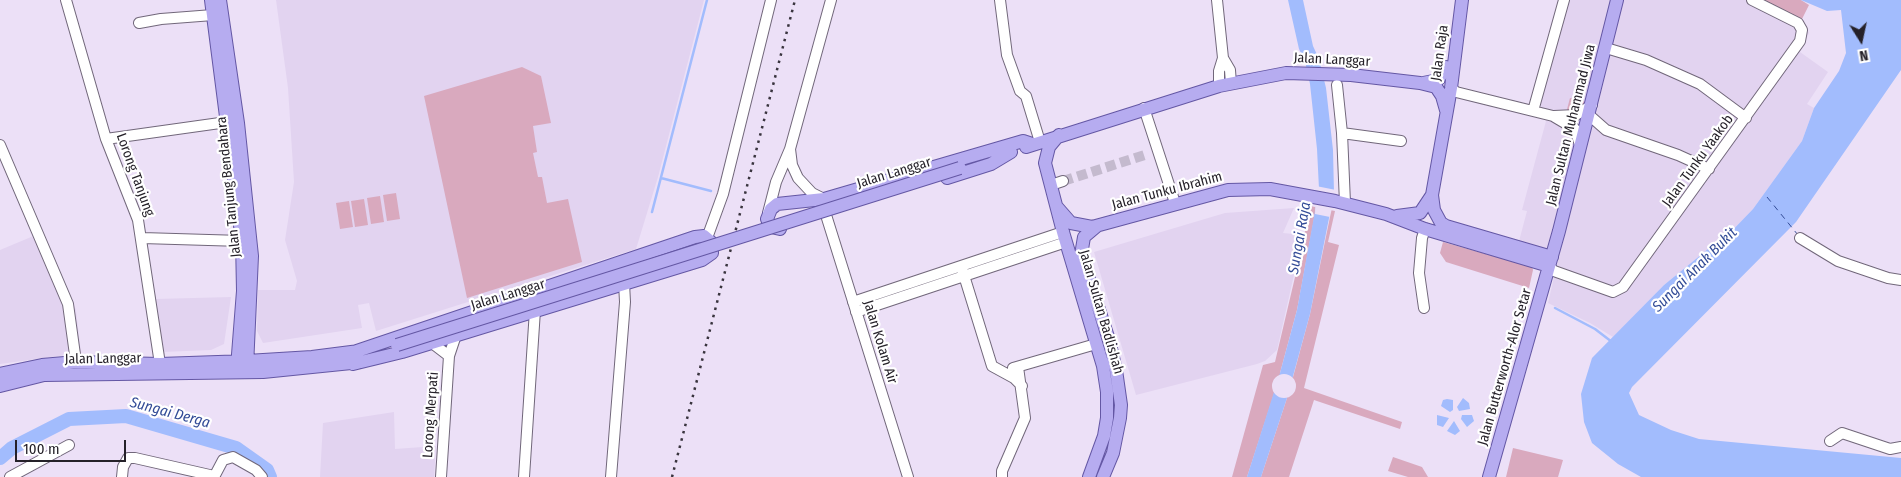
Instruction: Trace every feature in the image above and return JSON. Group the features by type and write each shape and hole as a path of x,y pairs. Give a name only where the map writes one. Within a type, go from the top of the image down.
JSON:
{"main road":[{"name":"Jalan Tanjung Bendahara","path":"211,0 242,241 244,327 242,367"},
{"name":"Jalan Tanjung Bendahara","path":"220,0 251,232 252,291 244,327"},
{"name":"Jalan Raja","path":"1446,67 1454,0"},
{"name":"Jalan Raja","path":"1432,195 1446,110 1445,90 1462,0"},
{"name":"Jalan Sultan Muhammad Jiwa","path":"1551,262 1618,0"},
{"path":"1445,90 1446,67"},
{"name":"Jalan Langgar","path":"1420,83 1438,80 1446,67"},
{"name":"Jalan Langgar","path":"0,386 44,375 242,367 352,358 397,346 1144,108 1225,85 1286,73 1305,72 1420,83 1445,90"},
{"path":"1036,143 1023,141 824,199 777,204 770,209 768,214 769,224 776,229 826,215 979,169 1013,151 1032,152 1045,163 1049,147 1060,135"},
{"name":"Jalan Sultan Badlishah","path":"1045,163 1057,183 1057,207 1064,237 1103,366 1107,392 1107,418 1104,436 1089,477"},
{"name":"Jalan Tunku Ibrahim","path":"1097,226 1175,203 1228,190 1250,188 1288,191 1392,216 1425,229 1551,262"},
{"path":"1392,216 1420,213 1432,195"},
{"path":"1432,195 1434,210 1440,223 1551,262"},
{"path":"1057,207 1067,220 1076,225 1086,227 1097,226"},
{"name":"Jalan Sultan Badlishah","path":"1097,226 1084,237 1081,255 1109,340 1121,405 1114,445 1103,477"},
{"path":"699,236 707,238 713,248 708,258 394,355 352,358 699,236"},
{"name":"Jalan Butterworth-Alor Setar","path":"1489,477 1551,262"},
{"path":"244,327 256,349 267,360"},
{"path":"213,362 232,348 244,327"},
{"name":"Jalan Langgar","path":"0,374 42,365 76,362 160,364 213,362 242,367 267,360 352,358"}],"street":[{"name":"Lorong Tanjung","path":"66,0 106,139 138,220 160,364"},
{"path":"707,238 723,194 771,0"},
{"path":"768,214 776,182 790,149 831,0"},
{"path":"1000,0 1004,44 1036,143"},
{"path":"1217,0 1223,58 1219,71 1225,85"},
{"path":"1533,111 1564,0"},
{"name":"Jalan Tunku Yaakob","path":"1551,262 1554,271 1613,292 1619,291 1746,118 1802,37 1802,30 1798,23 1752,0"},
{"path":"139,23 161,19 213,15"},
{"path":"1606,48 1646,60 1700,84 1746,118"},
{"path":"1337,85 1342,133 1340,202"},
{"path":"1445,90 1553,116 1576,115 1591,110 1606,130"},
{"path":"1144,108 1153,152 1175,203"},
{"path":"1553,116 1575,129 1581,148"},
{"path":"106,139 227,122"},
{"path":"1585,131 1606,130 1678,155 1709,169"},
{"path":"1342,133 1401,141"},
{"path":"0,146 68,304 76,362"},
{"path":"790,149 792,165 798,178 812,193 824,199"},
{"name":"Jalan Kolam Air","path":"826,215 908,477"},
{"path":"1424,308 1419,273 1420,248 1425,229"},
{"path":"854,307 1064,237"},
{"path":"142,238 242,241"},
{"path":"1800,238 1838,261 1888,278 1901,280"},
{"path":"962,271 992,366 1009,375 1022,386"},
{"path":"612,477 625,302 624,283"},
{"path":"524,477 535,310"},
{"name":"Lorong Merpati","path":"441,477 449,356 456,335"},
{"path":"432,343 449,356"},
{"path":"995,368 1006,370 1096,344"},
{"path":"1002,477 1006,461 1025,418 1018,367"},
{"path":"880,372 898,433"},
{"path":"1830,441 1842,433 1890,449 1901,447"},
{"path":"10,477 69,445"},
{"path":"122,477 123,467 128,458 135,458 199,475 214,477 223,460 233,457 256,470 262,477"}],"shaded area":[{"path":"276,0 704,0 658,177 636,249 376,331 369,303 358,305 362,328 263,343 257,331 258,290 295,290 297,281 285,240 294,182 288,88"},
{"path":"1566,0 1763,0 1802,19 1809,33 1800,52 1828,72 1807,104 1814,108 1802,141 1753,209 1725,238 1708,249 1664,285 1613,337 1590,323 1548,303 1559,256 1518,245 1527,211 1522,210 1549,110 1536,107"},
{"path":"1763,0 1801,0 1809,5 1802,19"},
{"path":"522,67 541,76 551,123 533,126 537,152 533,153 538,177 542,177 547,203 568,199 582,262 467,298 424,96"},
{"path":"1570,98 1586,102 1578,110 1566,113"},
{"path":"396,193 400,219 387,221 383,195"},
{"path":"380,196 384,222 371,224 367,198"},
{"path":"364,199 368,225 355,227 351,201"},
{"path":"349,201 353,227 340,229 336,203"},
{"path":"1310,206 1335,211 1328,242 1339,245 1304,388 1402,422 1400,429 1314,400 1289,477 1261,477 1287,398 1274,394 1247,477 1232,477 1263,365 1275,362","holes":["1315,214 1330,217 1310,314 1293,377 1280,373 1297,310"]},
{"path":"1294,208 1283,233 1303,235 1277,350 1265,361 1257,364 1136,395 1094,252 1225,213"},
{"path":"43,232 76,310 81,353 0,364 0,250"},
{"path":"1443,242 1532,267 1529,288 1446,262 1440,253"},
{"path":"231,297 224,344 211,350 162,352 155,299"},
{"path":"394,412 395,449 436,446 434,477 320,477 323,423"},
{"path":"1513,448 1563,460 1558,477 1506,477"},
{"path":"1393,457 1422,467 1428,477 1408,477 1388,471"}],"water":[{"name":"Sungai Raja","path":"1288,0 1303,0 1313,46 1319,59 1326,88 1333,150 1334,193 1310,314 1287,398 1261,477 1247,477 1280,373 1297,310 1319,189 1310,84 1305,61 1299,49"},
{"name":"Sungai Anak Bukit","path":"1801,0 1901,0 1901,70 1796,222 1632,387 1629,393 1639,415 1671,430 1699,439 1901,458 1901,477 1641,477 1618,464 1592,443 1584,422 1581,394 1592,358 1664,285 1708,249 1725,238 1753,209 1802,141 1814,108 1839,71 1846,53 1841,10 1827,11"},
{"path":"1463,398 1469,403 1470,409 1459,411 1457,407"},
{"path":"1443,400 1453,400 1453,410 1450,412 1441,406"},
{"path":"1437,415 1449,418 1443,427 1437,425"},
{"path":"1462,415 1472,415 1474,421 1467,427 1461,419"},
{"path":"1454,421 1460,431 1455,435 1447,431"}],"pier":[{"path":"1316,186 1336,190 1330,217 1315,214"},
{"path":"1284,374 1292,378 1296,386 1292,394 1284,398 1276,394 1272,386 1276,378"}],"waterway":[{"path":"652,212 707,0"},
{"path":"661,178 711,191"},
{"path":"1555,308 1595,329 1612,342"},
{"name":"Sungai Derga","path":"0,458 12,448 69,419 126,416 236,448 267,470 270,477"}],"ferry route":[{"path":"1767,197 1798,235"}],"tunnel":[{"path":"1063,181 1148,154"}],"railway":[{"path":"672,477 795,0"}]}
